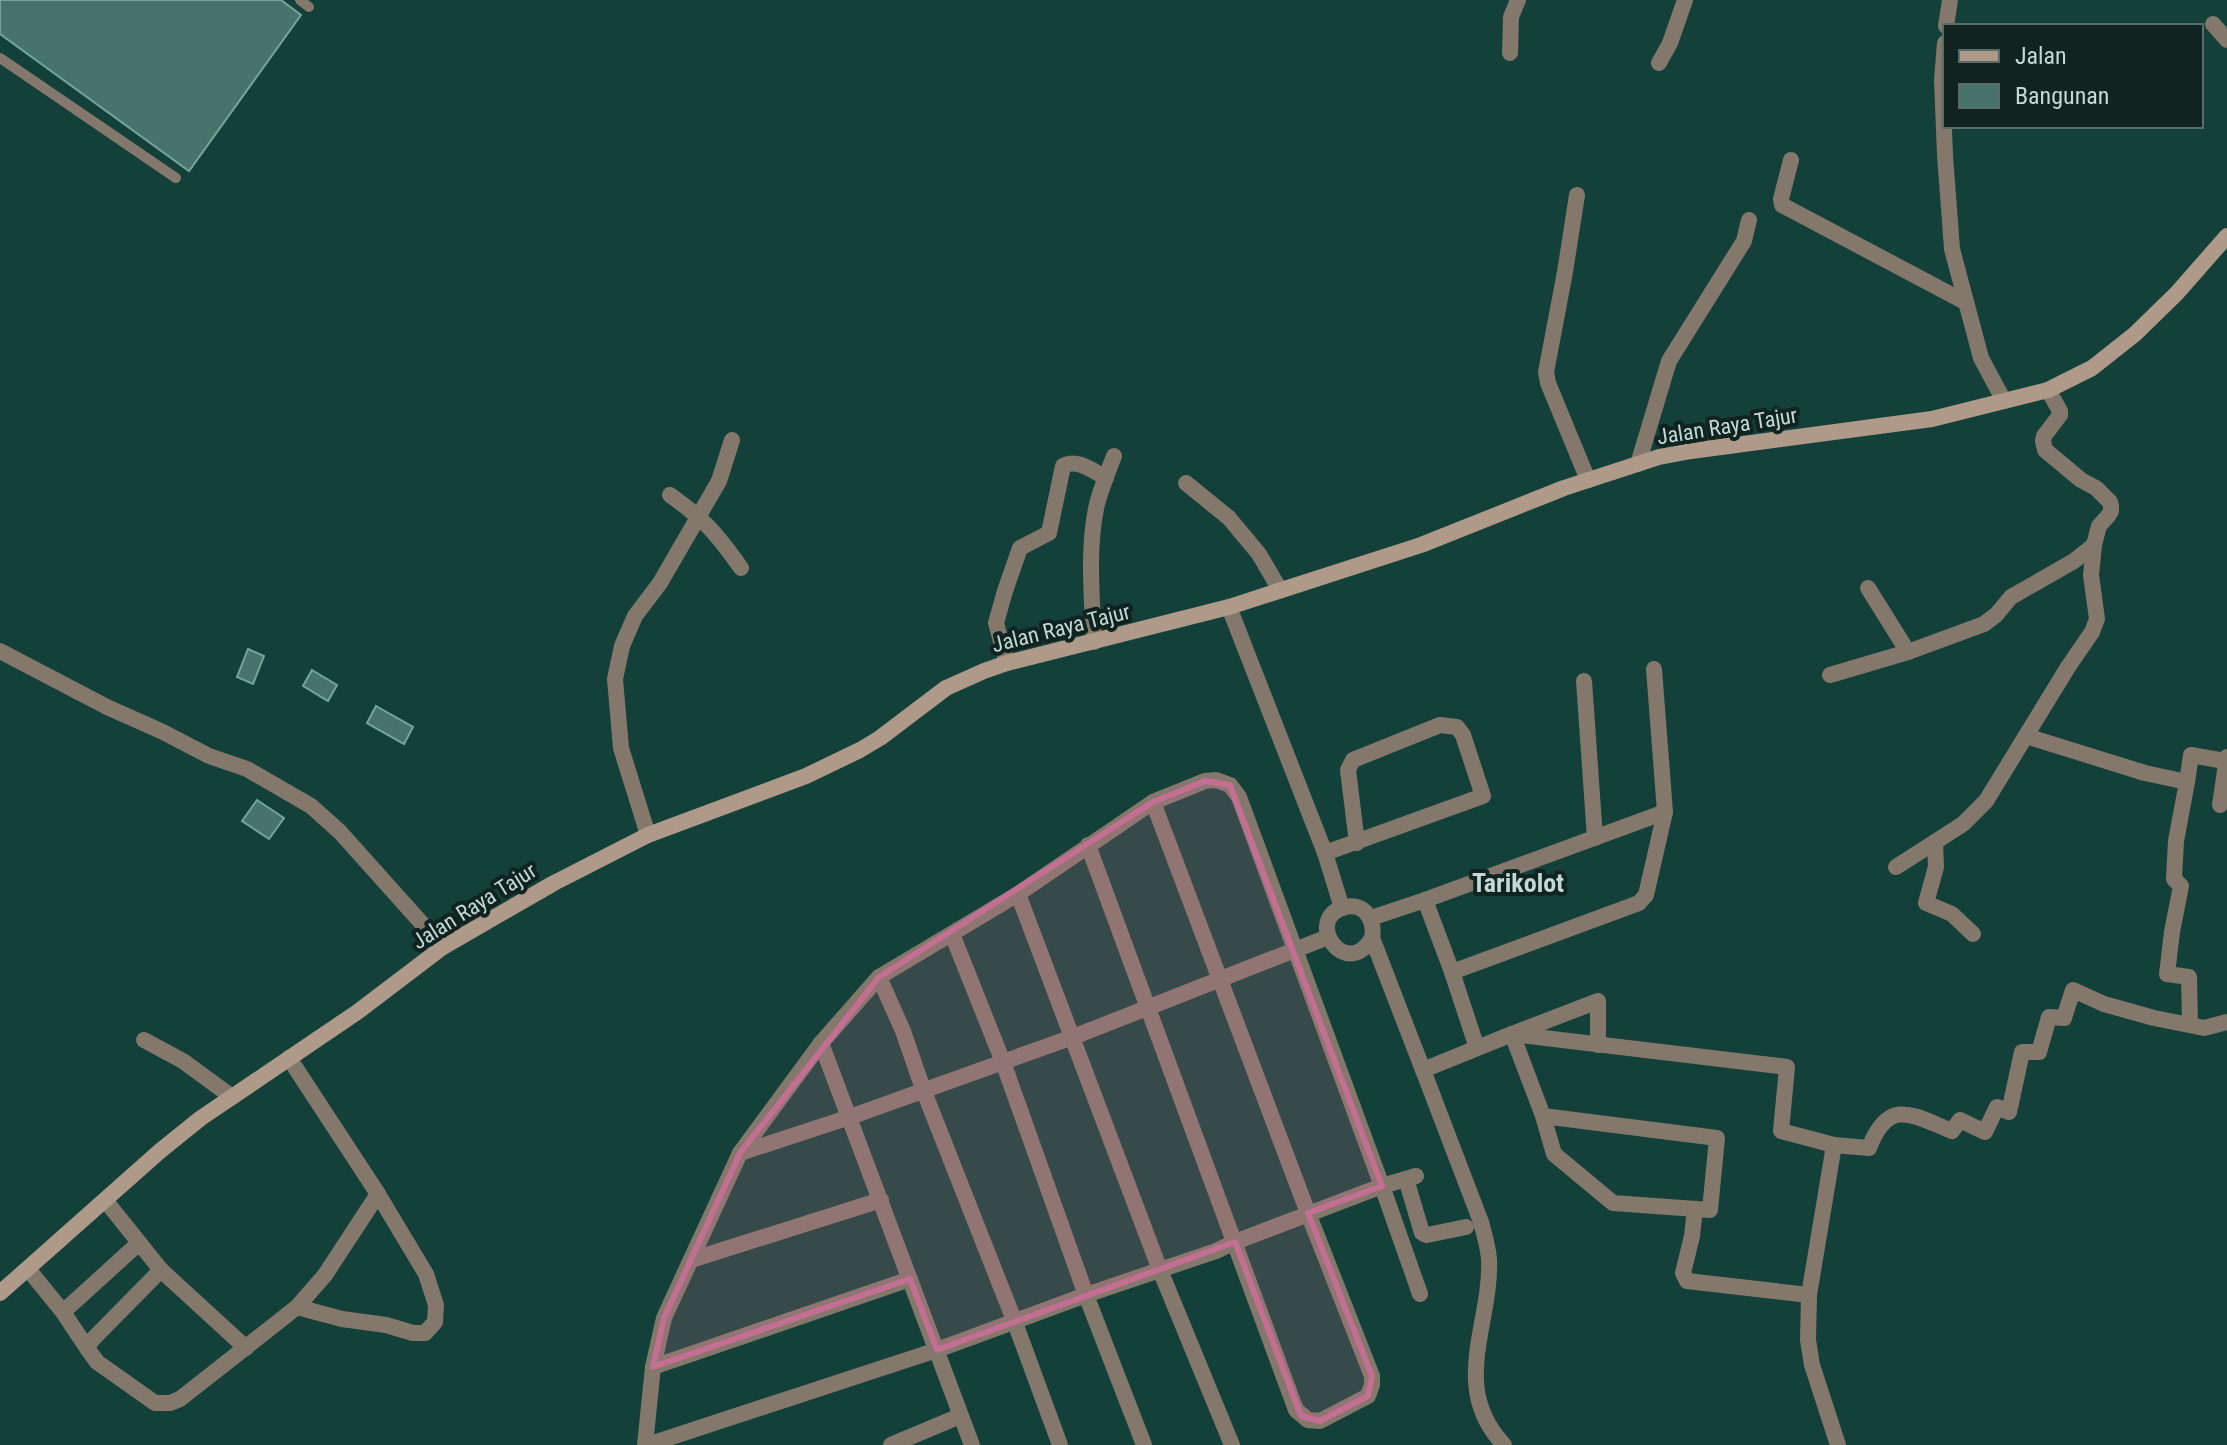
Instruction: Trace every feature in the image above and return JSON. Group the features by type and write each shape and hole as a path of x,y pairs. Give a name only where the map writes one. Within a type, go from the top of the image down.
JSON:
{"main road":[{"name":"Jalan Raya Tajur","path":"0,1293 160,1151 232,1097 356,1013 443,947 554,883 648,835 806,776 860,750 946,688 1007,663 1229,607 1421,545 1588,480 1638,464 1691,451 1932,419 2048,390 2092,368 2135,334 2177,293 2227,236"}],"street":[{"path":"1510,53 1511,17 1518,0"},
{"path":"1659,63 1670,43 1685,0"},
{"path":"1946,24 1950,0"},
{"path":"2213,24 2227,40"},
{"path":"1945,128 1952,249 1981,358 2004,401"},
{"path":"1791,160 1782,205 1965,302"},
{"path":"1577,195 1546,372 1588,480"},
{"path":"1638,464 1669,361 1744,241 1749,220"},
{"path":"1896,867 1963,824 1986,801 2092,632 2097,619 2091,575 2094,545 2099,526 2111,511 2110,502 2045,450 2044,436 2060,415 2048,390"},
{"path":"648,835 621,748 615,679 622,646 635,616 660,583 719,481 732,440"},
{"path":"1094,642 1094,519 1114,456"},
{"path":"1007,663 996,623 1005,591 1020,548 1049,533 1063,466 1069,462 1077,463 1106,478"},
{"path":"1186,483 1229,518 1259,554 1280,590"},
{"path":"670,495 699,516 741,568"},
{"path":"1830,675 1908,652 1984,624 2011,597 2074,561 2094,545"},
{"path":"1868,588 1908,652"},
{"path":"1229,607 1325,853 1342,908"},
{"path":"0,651 209,756 247,769 311,806 340,832 443,947"},
{"path":"1452,972 1639,903 1646,895 1665,812 1654,669"},
{"path":"1584,681 1595,838"},
{"path":"1325,853 1357,843 1483,796 1463,735 1457,727 1440,725 1353,760 1348,770 1357,843"},
{"path":"2026,736 2145,773 2187,782"},
{"path":"2190,1024 2189,977 2167,974 2181,886 2174,879 2176,841 2191,755 2226,759 2223,796"},
{"path":"1420,1294 1382,1186 1239,797 1230,785 1216,780 1205,781 1153,802 1018,894 879,977 821,1043 740,1153 664,1318 653,1367 646,1445 937,1350 1014,1320 1216,1251 1308,1213 1382,1186 1411,1177 1422,1233 1427,1235 1466,1227"},
{"path":"1088,845 1296,1410 1308,1420 1320,1421 1368,1396 1372,1376 1153,802"},
{"path":"1371,918 1665,812"},
{"path":"1935,842 1936,867 1926,903 1952,914 1965,923 1973,934"},
{"path":"1018,894 1160,1270 1232,1445"},
{"path":"1425,900 1477,1048"},
{"path":"1358,907 1371,918 1374,928 1372,938 1363,950 1349,953 1336,948 1328,937 1329,920 1342,908 1358,907"},
{"path":"952,934 1003,1062 1086,1295 1144,1445"},
{"path":"740,1153 1073,1037 1328,937"},
{"path":"1372,938 1481,1222 1489,1257 1474,1371 1482,1411 1492,1432 1504,1445"},
{"path":"879,977 903,1031 1060,1445"},
{"path":"1512,1034 1787,1067 1781,1131 1834,1145 1869,1148 1875,1133 1887,1118 1905,1114 1952,1131 1960,1120 1985,1132 1997,1107 2009,1112 2022,1052 2039,1052 2049,1017 2064,1018 2073,990 2104,1004 2154,1018 2204,1028 2227,1022"},
{"path":"1423,1070 1598,1001 1598,1045"},
{"path":"1512,1034 1554,1154 1613,1203 1710,1210 1717,1138 1543,1116"},
{"path":"144,1040 183,1061 232,1097"},
{"path":"821,1043 972,1445"},
{"path":"289,1058 426,1274 436,1305 435,1322 425,1333 342,1319 297,1307"},
{"path":"1834,1145 1809,1295 1808,1340 1812,1365 1838,1445"},
{"path":"28,1269 63,1312 97,1362 155,1403 170,1403 180,1399 297,1307 325,1275 378,1194"},
{"path":"105,1200 161,1270 246,1348"},
{"path":"691,1260 881,1200"},
{"path":"1695,1209 1683,1273 1687,1281 1809,1295"},
{"path":"63,1312 139,1243"},
{"path":"87,1348 161,1270"},
{"path":"653,1367 910,1279"},
{"path":"891,1445 914,1441 960,1416"}],"lane":[{"path":"0,58 176,178"}],"highlighted area":[{"path":"1205,781 1230,785 1382,1186 1308,1213 1372,1376 1368,1396 1320,1421 1301,1416 1235,1242 937,1350 910,1279 653,1367 664,1318 740,1153 879,977 1153,802"}],"building":[{"path":"0,0 281,0 301,15 189,171 0,34"},
{"path":"248,649 264,656 253,684 237,677"},
{"path":"312,670 337,685 328,701 303,686"},
{"path":"376,706 413,727 404,744 367,723"},
{"path":"257,800 284,818 269,839 242,821"}],"district":[{"name":"Tarikolot","path":"1518,883"}]}
